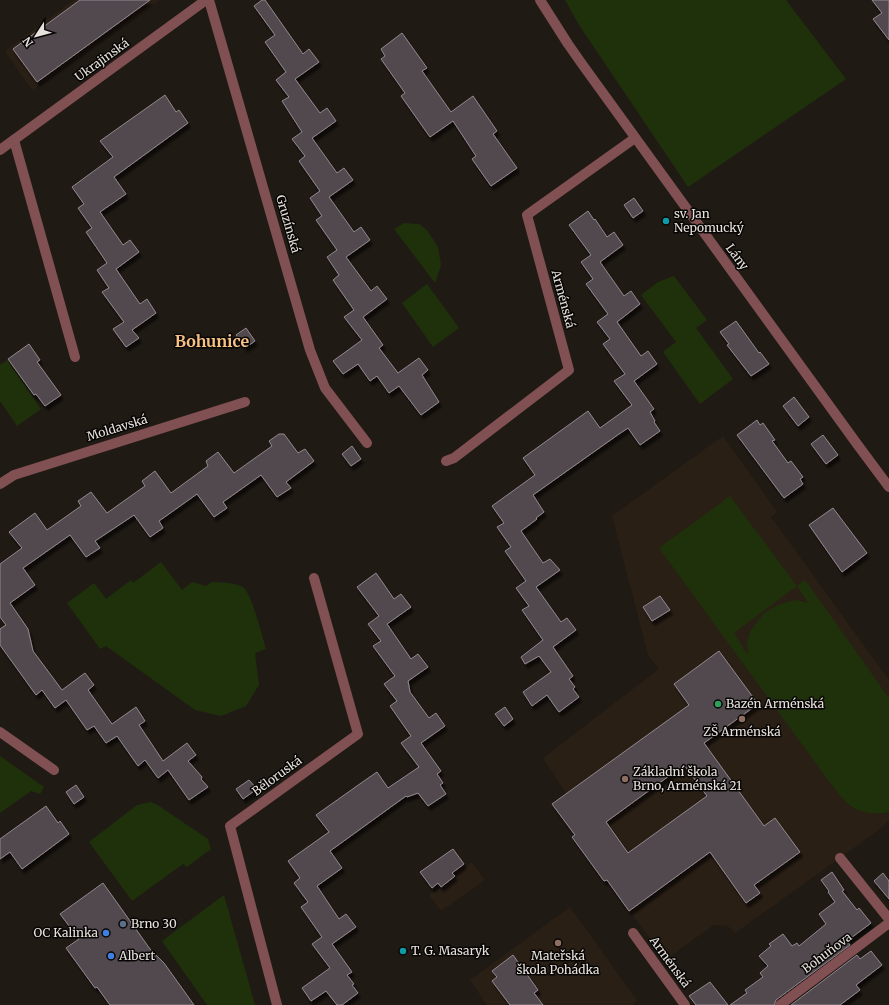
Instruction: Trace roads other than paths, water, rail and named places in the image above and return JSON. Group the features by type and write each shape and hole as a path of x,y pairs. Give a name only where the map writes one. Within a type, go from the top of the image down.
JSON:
{"street":[{"name":"Ukrajinská","path":"0,150 206,0"},
{"name":"Gruzínská","path":"210,0 310,350 325,388 367,444"},
{"name":"Lány","path":"540,0 568,44 635,138 889,487"},
{"name":"Arménská","path":"446,461 454,458 569,370 527,215 635,138"},
{"path":"14,140 75,357"},
{"name":"Moldavská","path":"0,484 14,475 245,402"},
{"name":"Běloruská","path":"277,1005 230,826 358,734 314,578"},
{"path":"0,732 54,770"},
{"path":"840,858 889,919"},
{"name":"Bohuňova","path":"780,1005 889,923"},
{"name":"Arménská","path":"633,933 685,1005"}],"place":[{"name":"sv. Jan Nepomucký","path":"666,221"},
{"name":"Bazén Arménská","path":"718,704"},
{"name":"ZŠ Arménská","path":"742,719"},
{"name":"Základní škola Brno, Arménská 21","path":"625,779"},
{"name":"Brno 30","path":"123,924"},
{"name":"OC Kalinka","path":"106,933"},
{"name":"Mateřská škola Pohádka","path":"558,943"},
{"name":"T. G. Masaryk","path":"403,951"},
{"name":"Albert","path":"111,956"}],"district":[{"name":"Bohunice","path":"212,341"}]}
